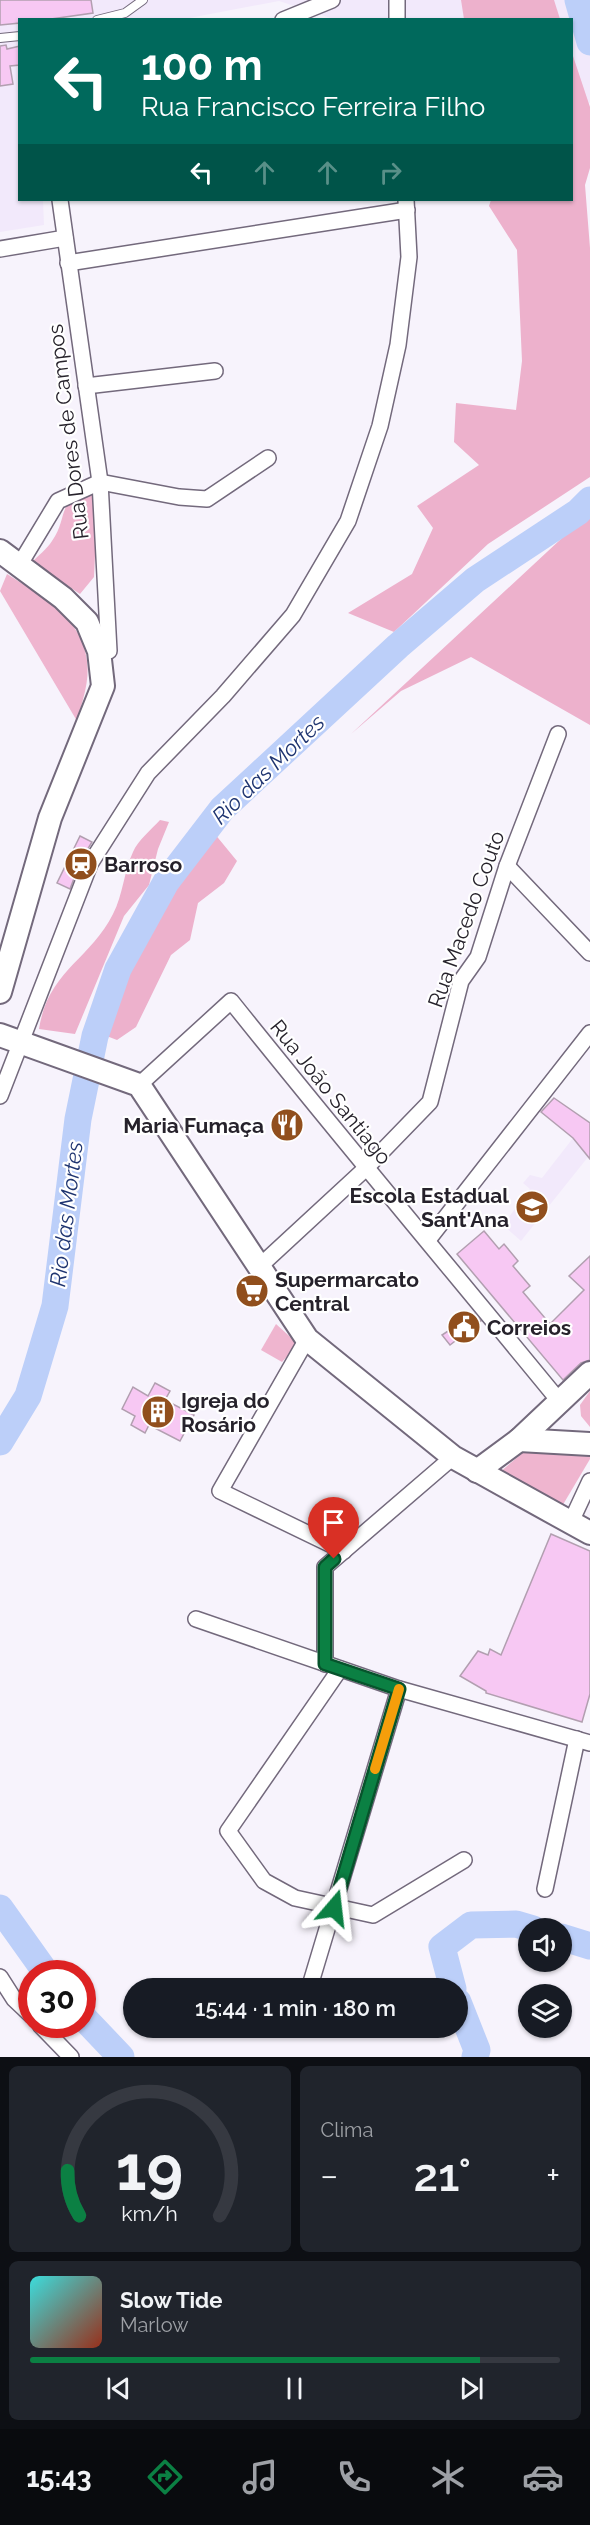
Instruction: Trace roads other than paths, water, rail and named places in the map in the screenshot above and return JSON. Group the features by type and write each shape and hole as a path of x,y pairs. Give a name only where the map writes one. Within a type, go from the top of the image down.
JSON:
{"street":[{"path":"288,18 332,0"},
{"path":"397,0 397,18"},
{"name":"Rua Dores de Campos","path":"60,201 100,482 109,651 99,651"},
{"path":"0,1096 11,1038 90,864 148,773 223,696 293,615 348,521 380,426 398,345 409,257 407,205 68,263"},
{"path":"0,249 65,238"},
{"path":"86,386 215,371"},
{"path":"20,564 58,501 100,482 179,497 207,499 268,458"},
{"path":"0,551 63,598 87,622 99,651 103,686 50,818 0,992"},
{"name":"Rua Macedo Couto","path":"260,1266 365,1169 430,1102 461,981 478,957 507,866 558,734"},
{"path":"507,866 590,953"},
{"name":"Rua João Santiago","path":"138,1085 231,1001 365,1169 428,1240 560,1402"},
{"path":"428,1240 590,1033"},
{"path":"11,1038 138,1085 307,1339 453,1458 580,1529 590,1481"},
{"path":"307,1339 220,1491 344,1551"},
{"path":"477,1471 519,1440 590,1373"},
{"path":"519,1440 590,1444"},
{"path":"453,1458 325,1567 332,1666 228,1831 264,1881 295,1898 373,1915 464,1860"},
{"path":"196,1619 399,1689 583,1741 545,1889"},
{"path":"312,1978 399,1689"},
{"path":"0,1977 18,2003"},
{"path":"53,2038 71,2057"}],"lane":[{"path":"105,18 125,13 143,0"},
{"path":"0,38 18,36"}],"waterway":[{"name":"Rio das Mortes","path":"578,0 590,42"},
{"name":"Rio das Mortes","path":"0,1442 28,1396 55,1306 78,1119 95,1036 118,969 166,882 222,809 398,646 475,580 578,512 590,500"},
{"name":"Rio das Mortes","path":"0,1908 37,1960"},
{"name":"Rio das Mortes","path":"450,1978 442,1947 471,1925 518,1925"},
{"name":"Rio das Mortes","path":"572,1940 590,1946"},
{"name":"Rio das Mortes","path":"468,2027 477,2050 475,2057"},
{"name":"Rio das Mortes","path":"96,2031 121,2057"}],"place":[{"name":"Barroso","path":"81,864"},
{"name":"Maria Fumaça","path":"287,1125"},
{"name":"Escola Estadual Sant'Ana","path":"532,1207"},
{"name":"Supermarcato Central","path":"252,1291"},
{"name":"Correios","path":"464,1327"},
{"name":"Igreja do Rosário","path":"158,1412"}]}
